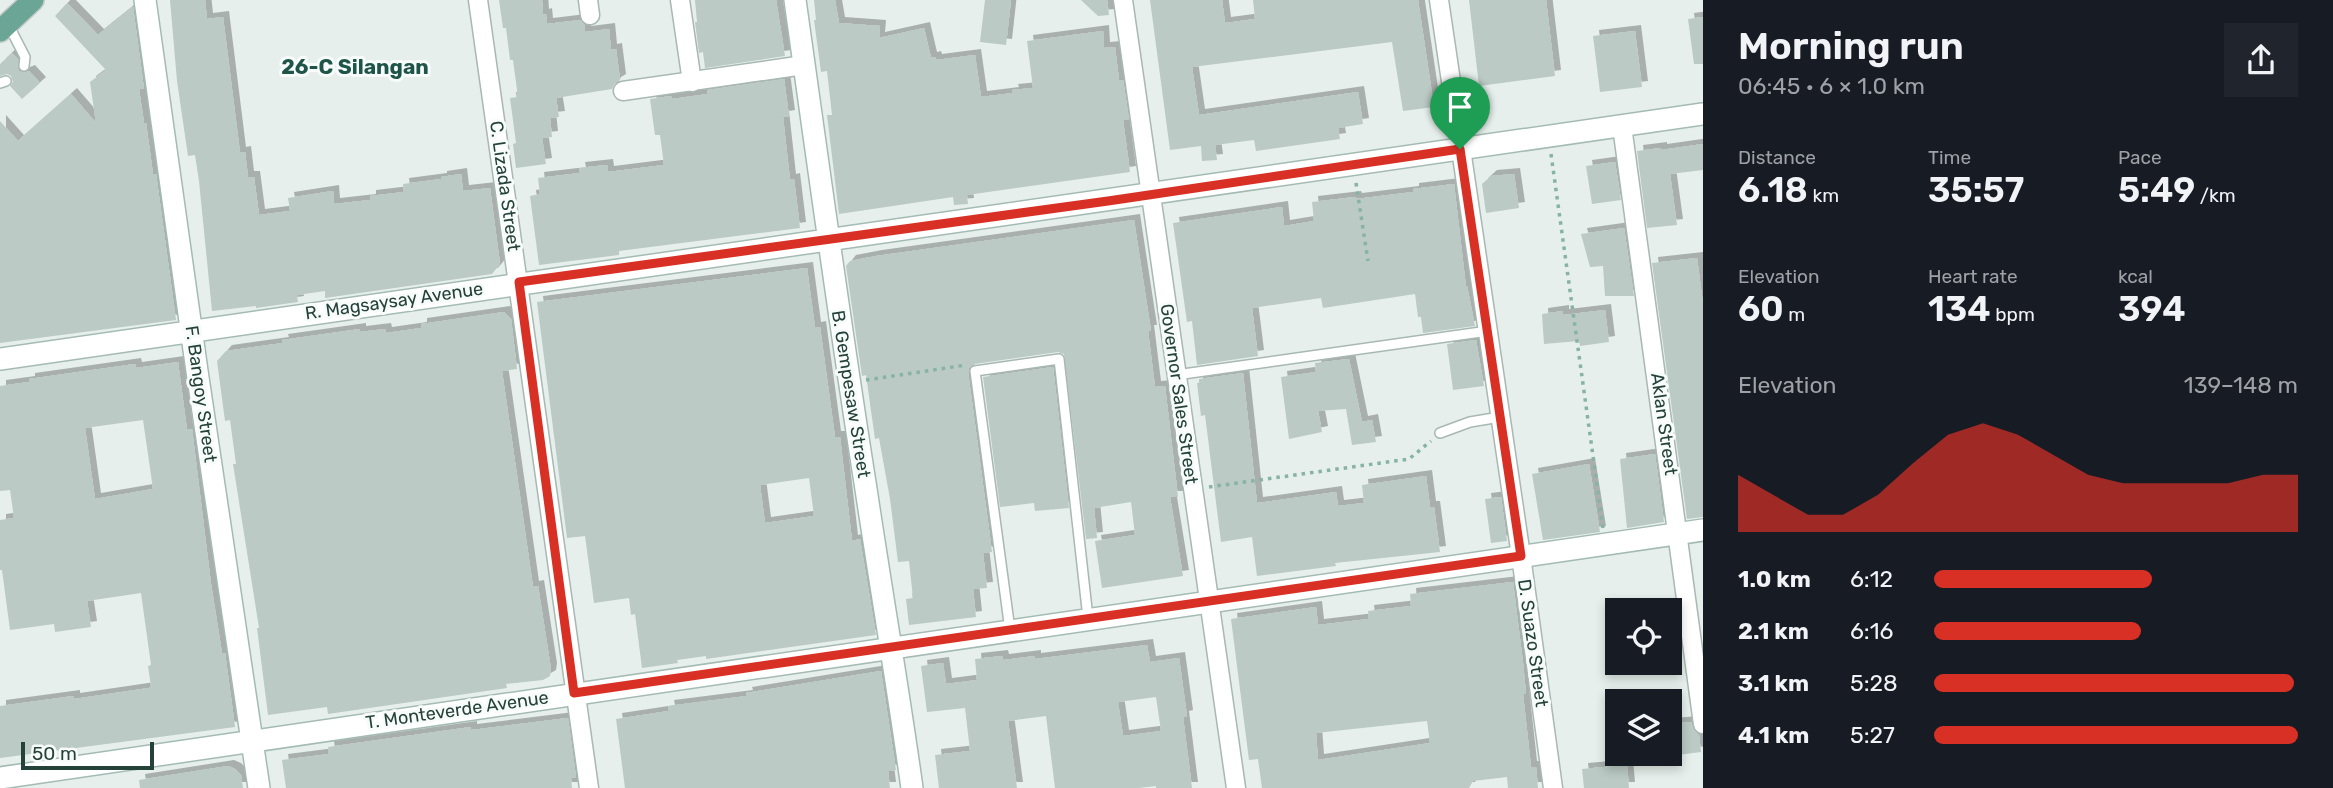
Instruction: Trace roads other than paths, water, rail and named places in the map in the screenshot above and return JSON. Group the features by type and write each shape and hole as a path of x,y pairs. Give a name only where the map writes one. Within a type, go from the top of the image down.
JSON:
{"main road":[{"path":"4,28 33,0"}],"street":[{"name":"F. Bangoy Street","path":"145,0 259,788"},
{"name":"C. Lizada Street","path":"478,0 589,788"},
{"path":"680,0 692,82"},
{"name":"B. Gempesaw Street","path":"795,0 828,240 912,788"},
{"name":"Governor Sales Street","path":"1123,0 1236,788"},
{"name":"D. Suazo Street","path":"1439,0 1553,788"},
{"path":"623,91 804,65"},
{"name":"R. Magsaysay Avenue","path":"0,359 519,282 1703,114"},
{"name":"Aklan Street","path":"1622,125 1703,724"},
{"name":"T. Monteverde Avenue","path":"0,778 1703,530"}],"lane":[{"path":"4,28 25,57 24,66"},
{"path":"1176,375 1488,331"},
{"path":"1010,630 975,371 1059,359 1088,618"},
{"path":"1440,433 1470,422 1500,417"}],"district":[{"name":"26-C Silangan","path":"355,66"}]}
